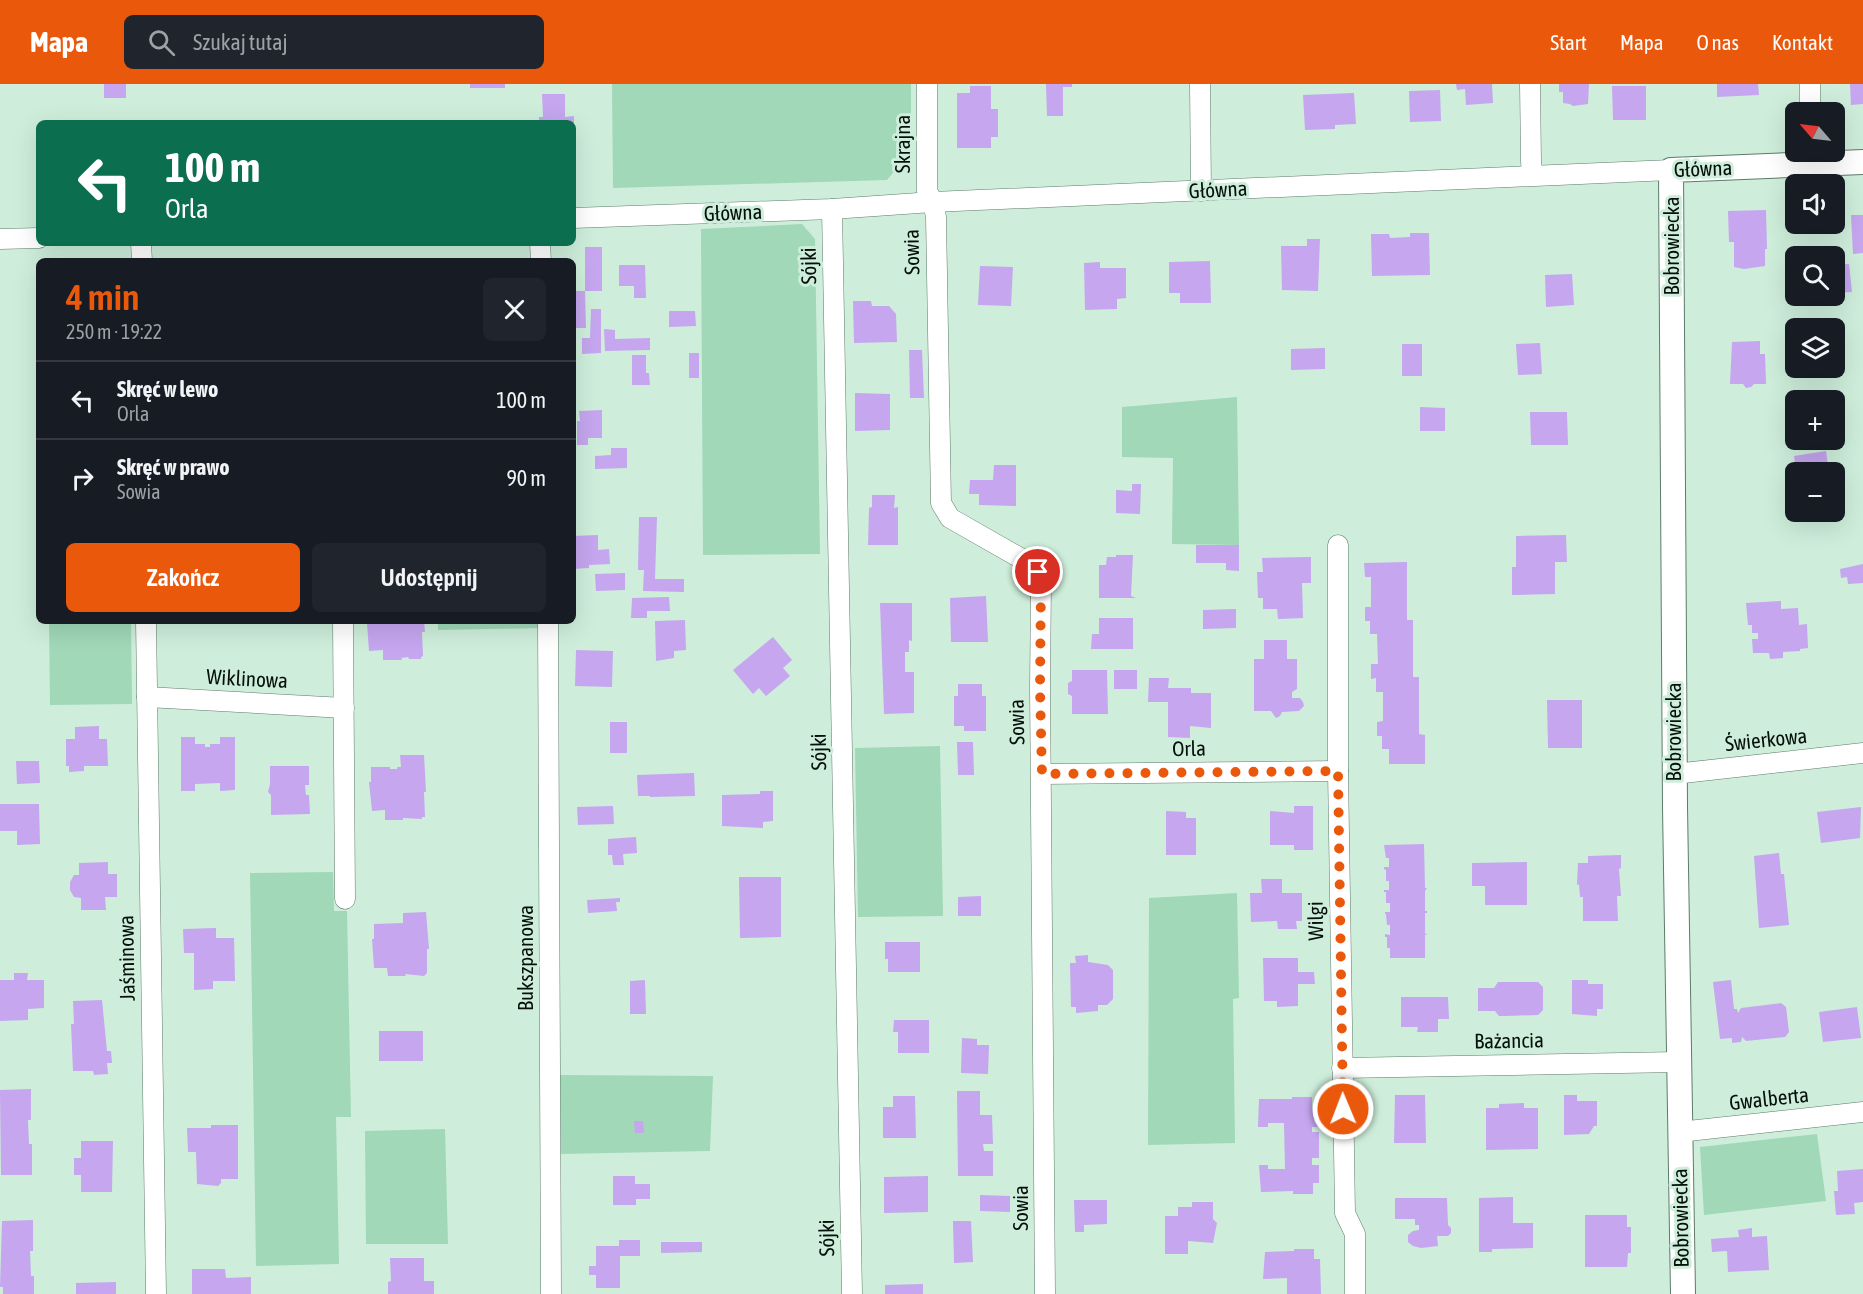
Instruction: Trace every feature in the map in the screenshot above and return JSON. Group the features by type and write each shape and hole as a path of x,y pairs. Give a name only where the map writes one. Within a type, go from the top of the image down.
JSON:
{"street":[{"name":"Skrajna","path":"927,84 927,191 933,202"},
{"path":"1200,84 1201,191"},
{"path":"1530,84 1533,174"},
{"path":"1810,84 1810,102"},
{"name":"Główna","path":"576,218 832,210 933,202 1533,174 1671,170 1785,160"},
{"name":"Główna","path":"1845,161 1863,162"},
{"name":"Bobrowiecka","path":"1671,170 1674,774 1683,1294"},
{"name":"Sowia","path":"933,202 936,216 941,503 950,518 1029,563 1038,572 1041,581 1045,1294"},
{"name":"Sójki","path":"832,210 852,1294"},
{"path":"0,239 36,238"},
{"name":"Wilgi","path":"1338,545 1338,771 1345,1213 1355,1234 1355,1294"},
{"name":"Jaśminowa","path":"146,624 156,1294"},
{"path":"343,624 345,898"},
{"name":"Bukszpanowa","path":"548,624 551,1294"},
{"name":"Wiklinowa","path":"147,697 344,708"},
{"name":"Świerkowa","path":"1674,774 1863,753"},
{"name":"Orla","path":"1042,774 1338,771"},
{"name":"Bażancia","path":"1342,1068 1678,1062"},
{"name":"Gwalberta","path":"1679,1132 1863,1112"}],"green space":[{"path":"612,84 911,84 911,162 903,161 887,180 613,188"},
{"path":"802,224 815,239 820,554 703,555 701,229"},
{"path":"1237,397 1239,545 1172,544 1173,458 1122,457 1122,407"},
{"path":"49,624 131,624 132,704 50,705"},
{"path":"438,624 541,624 541,628 438,630"},
{"path":"940,746 943,916 858,917 855,748"},
{"path":"333,872 334,911 347,911 351,1117 336,1117 339,1264 256,1266 250,873"},
{"path":"1237,893 1239,998 1233,999 1235,1143 1148,1145 1149,898"},
{"path":"557,1075 713,1076 710,1151 559,1154"},
{"path":"445,1129 448,1244 366,1244 365,1131"},
{"path":"1817,1134 1826,1201 1704,1215 1700,1147"}],"building":[{"path":"104,84 126,84 126,98 104,98"},
{"path":"470,84 505,84 505,88 470,88"},
{"path":"1046,84 1072,84 1072,87 1063,87 1063,116 1047,116"},
{"path":"1456,84 1492,84 1493,103 1466,105 1465,89 1457,90"},
{"path":"1559,84 1589,84 1588,104 1573,106 1563,103 1563,92 1559,92"},
{"path":"1717,84 1758,84 1759,95 1717,97"},
{"path":"1850,84 1863,84 1863,104 1851,105"},
{"path":"970,86 991,86 991,109 998,109 998,137 991,137 991,148 957,148 957,93 970,93"},
{"path":"1612,86 1646,86 1646,120 1613,120"},
{"path":"1440,90 1441,121 1410,122 1409,91"},
{"path":"1354,93 1356,124 1335,125 1335,129 1305,130 1303,95"},
{"path":"542,94 565,94 565,117 574,116 574,120 539,120 539,117 543,117"},
{"path":"1766,210 1765,266 1744,269 1734,267 1734,242 1729,242 1728,211"},
{"path":"1851,215 1863,215 1863,253 1853,254"},
{"path":"1410,233 1429,233 1430,275 1372,276 1371,234 1389,234 1390,238 1410,237"},
{"path":"1307,239 1320,239 1318,291 1282,290 1281,246 1307,246"},
{"path":"585,247 602,247 602,291 585,291"},
{"path":"1210,261 1211,303 1180,303 1180,293 1169,293 1169,262"},
{"path":"1100,262 1100,268 1126,268 1126,298 1117,299 1117,309 1085,310 1084,263"},
{"path":"1845,264 1849,264 1852,292 1845,292"},
{"path":"619,265 645,265 646,298 634,298 634,286 619,286"},
{"path":"980,266 1013,267 1011,306 978,305"},
{"path":"1572,274 1574,305 1546,307 1545,275"},
{"path":"576,291 585,291 586,328 576,328"},
{"path":"853,301 871,301 872,306 889,306 896,314 897,342 854,343"},
{"path":"591,309 601,309 601,353 582,354 582,338 590,338"},
{"path":"669,311 695,311 696,326 669,327"},
{"path":"604,329 615,330 615,339 650,338 650,350 605,351"},
{"path":"1760,341 1760,354 1765,354 1766,384 1754,384 1746,388 1743,384 1730,384 1732,342"},
{"path":"1540,343 1542,374 1518,375 1516,344"},
{"path":"1402,344 1422,344 1422,376 1402,376"},
{"path":"1325,348 1325,369 1291,370 1291,349"},
{"path":"909,350 922,350 924,398 910,398"},
{"path":"689,353 699,353 699,378 689,378"},
{"path":"632,355 646,355 646,373 649,373 650,385 632,385"},
{"path":"855,393 890,394 890,430 855,431"},
{"path":"1420,407 1445,408 1445,431 1420,431"},
{"path":"602,410 602,438 588,438 588,445 577,445 579,411"},
{"path":"1530,412 1567,412 1568,445 1531,445"},
{"path":"611,448 627,448 627,468 595,469 595,456 611,455"},
{"path":"1826,451 1828,462 1795,462 1794,456"},
{"path":"994,465 1016,465 1016,506 979,505 979,494 969,494 970,480 993,480"},
{"path":"1132,484 1141,484 1140,514 1116,513 1116,490 1132,491"},
{"path":"872,495 895,495 894,508 898,507 898,545 868,545 869,508 872,507"},
{"path":"639,517 657,517 655,579 684,579 684,592 643,591 644,570 638,570"},
{"path":"598,535 598,550 609,549 610,564 589,565 589,568 576,569 576,536"},
{"path":"1566,535 1567,562 1555,562 1555,594 1512,595 1512,567 1516,567 1516,536"},
{"path":"1196,545 1239,545 1239,571 1226,570 1226,563 1196,563"},
{"path":"1116,555 1133,555 1131,596 1136,598 1099,598 1099,565 1106,565 1107,557 1116,557"},
{"path":"1311,557 1311,583 1302,583 1303,618 1278,619 1277,609 1263,609 1263,598 1258,598 1257,572 1263,572 1262,558"},
{"path":"1407,562 1407,620 1413,620 1413,677 1419,677 1419,734 1425,735 1425,764 1389,764 1389,749 1382,749 1382,736 1377,736 1377,722 1383,721 1383,692 1376,692 1376,678 1371,679 1371,664 1378,664 1377,634 1370,634 1370,621 1365,621 1365,607 1371,607 1371,577 1365,577 1364,563"},
{"path":"1863,564 1863,583 1848,584 1847,577 1841,578 1840,569"},
{"path":"625,573 625,590 596,591 595,574"},
{"path":"986,596 988,642 951,642 950,598"},
{"path":"669,597 670,611 647,611 647,618 631,618 632,598"},
{"path":"1781,601 1781,609 1798,608 1799,625 1807,624 1808,648 1783,652 1783,658 1770,659 1769,653 1753,653 1752,639 1758,639 1758,633 1752,633 1752,625 1748,625 1746,603"},
{"path":"880,603 912,603 912,641 909,640 909,652 905,652 905,672 914,672 914,713 884,714"},
{"path":"1236,609 1236,628 1203,629 1203,610"},
{"path":"1099,618 1133,618 1133,649 1091,649 1092,634 1099,634"},
{"path":"685,620 686,650 674,651 674,658 656,661 655,621"},
{"path":"367,624 424,624 421,659 409,659 408,657 401,658 402,660 383,660 383,650 369,651"},
{"path":"773,637 792,660 783,668 790,676 766,696 759,688 753,694 733,670"},
{"path":"1264,640 1287,640 1287,659 1297,659 1297,689 1292,692 1292,698 1300,698 1303,702 1304,706 1299,711 1282,712 1276,718 1271,711 1254,711 1254,659 1264,659"},
{"path":"576,650 613,651 612,687 575,686"},
{"path":"1072,670 1107,670 1108,714 1072,714 1072,696 1068,694 1068,683 1072,681"},
{"path":"1114,670 1137,670 1137,689 1114,689"},
{"path":"1149,678 1169,678 1168,688 1191,688 1191,693 1211,693 1211,728 1190,726 1190,738 1168,737 1168,702 1148,702"},
{"path":"958,684 982,684 982,696 986,696 986,731 964,731 964,726 954,726 954,696 958,696"},
{"path":"1547,700 1582,700 1582,748 1548,748"},
{"path":"610,722 627,722 627,753 610,753"},
{"path":"99,726 99,739 107,739 108,766 84,766 84,771 69,772 69,766 66,766 66,739 75,739 75,727"},
{"path":"181,737 195,737 195,744 205,744 205,747 210,747 210,744 220,744 220,737 235,737 235,790 220,791 220,783 195,784 195,791 181,791"},
{"path":"957,742 973,742 974,775 958,775"},
{"path":"400,755 424,755 426,792 424,792 425,817 422,819 385,820 385,810 372,811 369,782 371,782 371,767 397,769 401,767"},
{"path":"16,761 39,761 40,783 17,784"},
{"path":"270,766 309,766 309,785 305,785 306,795 309,795 310,814 271,815 271,795 268,792"},
{"path":"694,773 695,796 638,796 637,775"},
{"path":"760,791 773,791 773,821 763,822 763,828 722,826 722,795 760,794"},
{"path":"0,804 39,804 40,844 17,845 17,831 0,831"},
{"path":"613,806 614,824 578,825 577,807"},
{"path":"1294,806 1313,806 1313,850 1294,850 1294,845 1270,845 1270,811 1294,813"},
{"path":"1861,807 1860,838 1821,843 1817,812"},
{"path":"1166,811 1186,812 1186,818 1196,818 1196,855 1166,855"},
{"path":"636,837 637,853 623,854 624,865 613,865 612,855 608,855 608,839"},
{"path":"1424,844 1425,888 1427,888 1425,891 1425,911 1427,913 1425,913 1425,933 1427,935 1425,935 1425,958 1390,958 1390,948 1387,948 1385,934 1390,935 1390,925 1387,925 1385,912 1390,912 1390,903 1386,903 1386,892 1384,892 1384,890 1389,890 1389,881 1386,881 1384,867 1389,867 1389,858 1386,858 1384,845"},
{"path":"1779,853 1781,874 1784,874 1789,925 1759,928 1754,856"},
{"path":"1621,855 1621,868 1619,869 1621,896 1617,896 1618,921 1583,921 1583,897 1580,897 1579,884 1577,885 1578,863 1588,863 1588,856"},
{"path":"108,862 108,874 117,874 117,897 105,897 106,910 81,910 81,898 74,897 70,890 70,882 74,875 79,875 79,863"},
{"path":"1527,862 1527,905 1485,905 1485,886 1472,886 1472,863"},
{"path":"739,877 781,877 781,937 740,938"},
{"path":"1261,879 1282,879 1282,893 1302,893 1302,921 1296,921 1297,929 1278,929 1277,921 1251,922 1250,893 1262,893"},
{"path":"981,896 981,916 958,916 958,897"},
{"path":"620,898 620,902 616,902 617,911 588,913 587,900"},
{"path":"426,912 429,949 427,949 427,973 424,976 405,974 406,976 388,976 387,968 374,968 372,939 374,939 374,924 403,923 403,913"},
{"path":"216,928 216,938 234,938 235,981 213,981 213,989 194,990 194,953 184,953 183,929"},
{"path":"885,942 920,942 920,972 888,972"},
{"path":"1088,955 1088,962 1108,965 1113,970 1113,999 1107,1005 1098,1005 1098,1011 1076,1013 1076,1007 1071,1007 1070,963 1076,963 1075,956"},
{"path":"1263,958 1298,958 1298,972 1314,972 1315,984 1298,984 1298,1006 1277,1007 1277,1001 1264,1001"},
{"path":"14,973 28,973 27,980 44,980 44,1008 28,1009 28,1020 0,1021 0,980 14,980"},
{"path":"645,980 646,1014 630,1014 630,981"},
{"path":"1572,980 1588,980 1588,984 1603,984 1603,1009 1597,1009 1597,1016 1572,1014"},
{"path":"1731,980 1734,1009 1737,1009 1738,1013 1741,1008 1781,1003 1786,1007 1789,1032 1785,1037 1746,1041 1742,1037 1741,1042 1732,1043 1732,1038 1720,1039 1713,982"},
{"path":"1498,982 1538,982 1543,987 1543,1010 1538,1015 1505,1016 1499,1016 1495,1011 1478,1011 1478,988 1494,988"},
{"path":"1401,997 1448,997 1449,1019 1438,1019 1438,1032 1417,1032 1418,1027 1401,1027"},
{"path":"102,1000 107,1051 111,1051 112,1063 107,1063 108,1074 94,1075 93,1071 73,1071 71,1024 74,1024 73,1001"},
{"path":"1857,1007 1861,1038 1823,1042 1819,1012"},
{"path":"894,1020 929,1020 929,1053 898,1053 898,1032 893,1032"},
{"path":"379,1031 423,1031 423,1061 379,1061"},
{"path":"962,1038 977,1039 977,1045 989,1045 988,1074 961,1073"},
{"path":"31,1089 31,1120 28,1120 29,1144 32,1144 32,1175 1,1175 0,1090"},
{"path":"957,1091 980,1091 980,1115 992,1115 993,1144 983,1144 984,1151 993,1151 993,1176 958,1176"},
{"path":"1395,1095 1425,1095 1426,1143 1394,1143"},
{"path":"1564,1095 1577,1095 1577,1101 1597,1101 1597,1126 1594,1126 1589,1134 1564,1135"},
{"path":"893,1096 915,1096 916,1138 883,1138 883,1107 893,1107"},
{"path":"1292,1097 1312,1097 1312,1108 1319,1108 1319,1127 1312,1127 1312,1132 1319,1132 1319,1158 1312,1158 1312,1165 1319,1165 1319,1183 1313,1183 1313,1194 1293,1194 1293,1191 1261,1192 1259,1165 1268,1165 1268,1169 1285,1169 1284,1123 1268,1123 1268,1127 1258,1127 1259,1099 1292,1099"},
{"path":"1524,1103 1524,1108 1538,1108 1538,1149 1486,1150 1486,1108 1499,1108 1499,1104"},
{"path":"634,1121 643,1121 644,1133 635,1133"},
{"path":"211,1125 238,1125 238,1179 221,1179 218,1186 197,1184 196,1152 188,1152 187,1128 211,1128"},
{"path":"81,1141 113,1141 112,1192 81,1192 81,1175 74,1175 74,1158 81,1158"},
{"path":"1863,1169 1863,1202 1854,1203 1855,1214 1836,1215 1834,1191 1838,1191 1837,1171"},
{"path":"613,1176 635,1176 635,1184 650,1184 650,1199 636,1199 636,1205 613,1205"},
{"path":"928,1176 928,1212 884,1213 884,1177"},
{"path":"980,1195 1010,1196 1010,1212 980,1211"},
{"path":"1513,1197 1513,1223 1533,1223 1533,1248 1492,1249 1492,1252 1479,1252 1479,1198"},
{"path":"1395,1198 1447,1198 1448,1225 1451,1233 1448,1236 1437,1236 1438,1246 1421,1248 1413,1246 1408,1242 1408,1235 1419,1230 1419,1225 1415,1225 1415,1219 1395,1219"},
{"path":"1074,1200 1107,1200 1107,1224 1084,1225 1084,1232 1075,1232"},
{"path":"1192,1202 1213,1202 1213,1219 1217,1223 1213,1243 1188,1241 1188,1254 1165,1254 1165,1216 1178,1216 1178,1207 1192,1207"},
{"path":"1585,1215 1627,1215 1627,1227 1631,1227 1631,1253 1628,1253 1627,1267 1585,1267"},
{"path":"33,1220 33,1251 30,1251 34,1294 3,1294 3,1287 0,1287 2,1221"},
{"path":"953,1221 971,1221 973,1262 954,1263"},
{"path":"1752,1228 1752,1237 1767,1236 1769,1270 1728,1272 1727,1251 1712,1252 1711,1239 1739,1237 1738,1230"},
{"path":"619,1240 640,1240 640,1256 620,1256 620,1288 596,1288 596,1275 589,1275 589,1266 596,1266 596,1246 619,1246"},
{"path":"661,1242 702,1242 702,1252 661,1253"},
{"path":"1294,1249 1314,1249 1314,1259 1320,1259 1321,1294 1287,1294 1287,1278 1263,1279 1265,1252 1294,1251"},
{"path":"390,1258 424,1258 424,1281 434,1281 434,1294 388,1294 388,1282 391,1281"},
{"path":"192,1269 225,1269 226,1278 251,1277 251,1294 192,1294"},
{"path":"116,1282 116,1294 76,1294 76,1283"},
{"path":"923,1284 923,1294 885,1294 885,1285"}],"route":[{"path":"1038,572 1041,581 1042,774 1338,771 1343,1109"}]}
